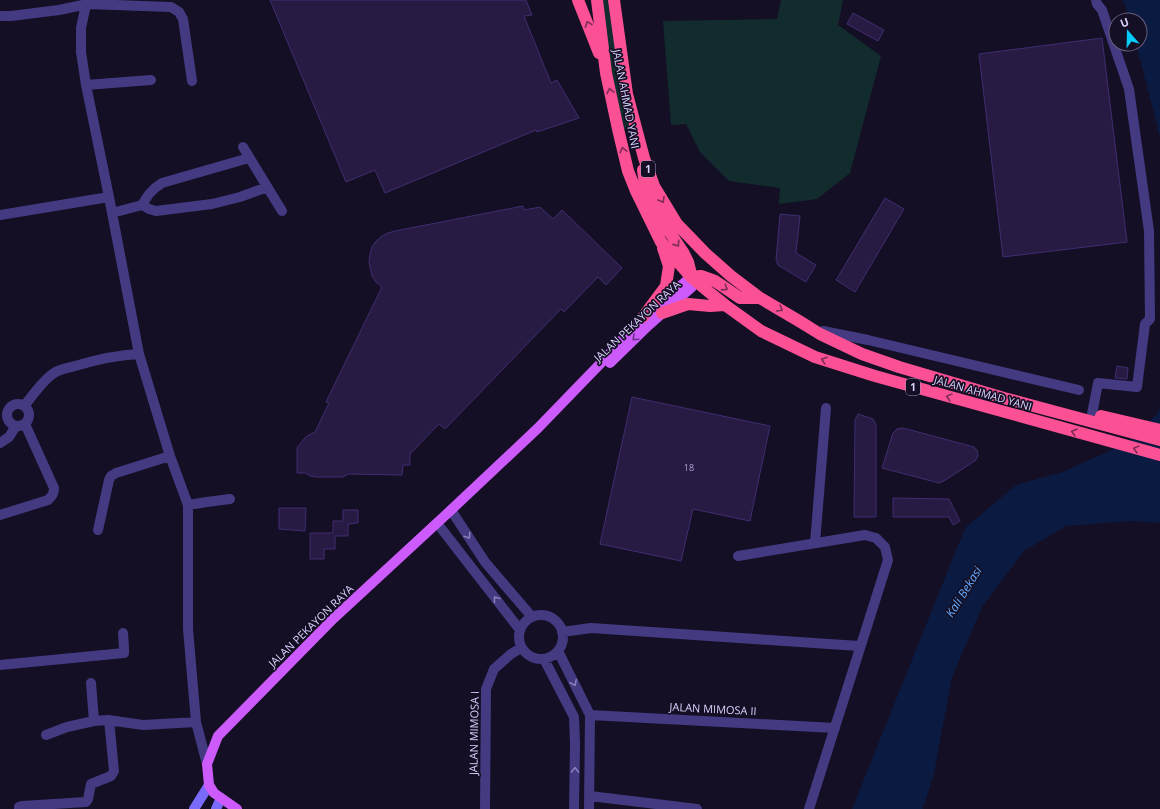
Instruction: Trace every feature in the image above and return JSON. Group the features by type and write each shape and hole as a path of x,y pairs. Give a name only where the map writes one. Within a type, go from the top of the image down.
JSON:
{"highway":[{"path":"578,0 606,73"},
{"name":"JALAN AHMAD YANI","path":"597,0 606,73 628,171 636,191 661,242 691,277 725,306 762,331 815,357 875,376 1160,455"},
{"name":"JALAN AHMAD YANI","path":"614,0 627,94 644,158 654,186 677,224 705,253 731,276 760,298 820,334 862,354 899,367 1012,400 1118,424 1160,440"},
{"path":"637,130 646,192 656,212 683,252 688,262 691,277 701,276 714,281 740,298 760,298"},
{"path":"643,318 666,286 669,266 661,242"},
{"path":"662,313 688,304 725,306"},
{"path":"799,321 905,365 1057,407 1092,414 1118,424 1160,430"}],"main road":[{"name":"JALAN PEKAYON RAYA","path":"210,785 207,764 218,736 333,619 662,313 692,287 691,277"},
{"name":"JALAN PEKAYON RAYA","path":"488,475 543,424 643,318 691,277"},
{"path":"210,785 214,793 238,809"}],"street":[{"path":"1092,414 1098,383 1137,387 1145,324 1150,319 1149,230 1130,89 1102,10 1097,4 1096,0"},
{"path":"0,16 59,10 87,2 171,7 179,12 183,19 192,81"},
{"path":"87,2 81,28 81,52 86,85 139,354 170,456 188,505 188,628 196,722 207,764"},
{"path":"86,85 151,80"},
{"path":"242,147 282,211"},
{"path":"142,205 148,193 162,183 249,158"},
{"path":"112,212 142,205 156,211 212,204 240,197 267,187"},
{"path":"0,215 109,197"},
{"path":"823,332 868,340 1080,390"},
{"path":"25,405 48,378 61,369 90,361 139,354"},
{"path":"0,515 48,500 54,492 54,488 7,417 4,410 16,404 21,403 25,405 30,412 28,421 13,424"},
{"path":"815,544 826,408"},
{"path":"0,443 9,438 13,424"},
{"path":"98,530 109,480 112,476 116,473 170,456"},
{"path":"188,505 230,499"},
{"path":"451,510 486,562 532,617"},
{"path":"437,523 520,630"},
{"path":"738,556 865,535 876,538 884,547 888,560 859,646 809,809"},
{"path":"541,615 558,623 563,639 558,651 544,659 535,659 527,655 521,648 518,639 520,630 525,622 532,617 541,615"},
{"path":"562,632 591,628 859,646"},
{"path":"0,665 124,653 123,633"},
{"name":"JALAN MIMOSA I","path":"485,809 486,689 494,669 511,654 521,648"},
{"path":"558,651 590,715 589,809"},
{"path":"544,659 574,717 574,809"},
{"path":"91,683 94,721"},
{"name":"JALAN MIMOSA II","path":"590,715 835,728"},
{"path":"46,735 67,727 94,721 108,720 143,725 196,722"},
{"path":"19,809 19,807 22,806 86,802 91,784 111,776 114,771 108,720"},
{"path":"575,744 590,744"},
{"path":"194,809 210,785"},
{"path":"590,796 697,809"},
{"path":"216,809 221,798"}],"green space":[{"path":"597,0 614,0 637,130 618,129"},
{"path":"781,0 843,0 838,25 881,56 850,173 817,199 779,204 780,188 729,181 700,152 686,124 671,125 663,21 777,19"}],"water":[{"path":"1123,0 1160,0 1160,137 1138,52 1148,52 1148,12 1127,12"},
{"name":"Kali Bekasi","path":"1160,403 1160,523 1132,521 1066,526 1024,551 982,607 952,677 934,773 923,809 852,809 965,528 1016,485 1062,472 1129,442 1158,413"}],"building":[{"path":"270,0 526,0 532,15 524,16 551,83 557,80 579,118 537,132 536,130 385,193 375,170 346,182"},
{"path":"853,13 884,30 878,41 847,24"},
{"path":"1102,38 1127,242 1003,257 979,54"},
{"path":"885,198 904,209 855,292 836,280"},
{"path":"523,206 524,210 540,207 553,219 562,210 622,268 606,285 598,277 564,312 561,309 445,429 439,424 410,454 410,465 403,465 402,475 348,474 343,477 316,477 310,476 306,473 297,473 297,448 307,436 315,432 329,403 326,402 382,287 372,276 369,262 372,247 376,241 382,236 395,231"},
{"path":"780,214 800,216 796,253 816,265 806,282 778,265 776,260"},
{"path":"1117,366 1128,368 1127,379 1115,378"},
{"path":"632,397 770,426 750,521 693,509 681,561 600,544"},
{"path":"858,414 873,419 876,425 876,517 854,517 855,420"},
{"path":"903,428 974,447 977,450 978,455 976,460 939,483 882,468 893,433 897,429"},
{"path":"893,498 949,499 960,521 953,525 949,517 893,517"},
{"path":"279,508 306,508 305,531 279,529"},
{"path":"343,510 358,510 358,523 348,524 348,536 335,536 335,549 324,549 324,559 310,559 310,533 333,533 333,521 343,521"}]}
